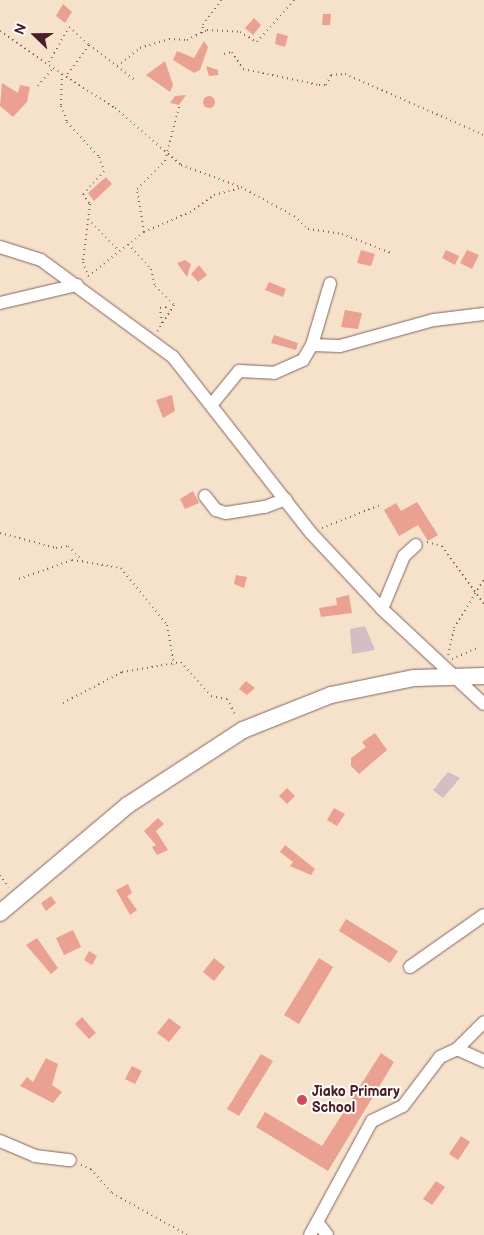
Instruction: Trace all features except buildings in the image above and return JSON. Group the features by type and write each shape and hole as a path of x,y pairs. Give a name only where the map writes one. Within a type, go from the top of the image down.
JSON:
{"street":[{"path":"0,247 41,260 173,357 212,404 311,533 382,609 484,704"},
{"path":"212,404 232,374 293,368 312,345 330,284"},
{"path":"0,303 77,285"},
{"path":"312,345 340,346 434,320 484,314"},
{"path":"205,496 216,510 226,513 265,507 286,499"},
{"path":"382,609 404,556 416,545"},
{"path":"0,913 128,805 243,730 293,706 331,695 450,674 484,676"},
{"path":"410,967 484,915"},
{"path":"310,1235 372,1121 403,1106 429,1069 457,1049 484,1022"},
{"path":"457,1049 484,1061"},
{"path":"0,1141 35,1156 70,1160"},
{"path":"318,1223 327,1235"}],"path":[{"path":"202,33 203,25 222,0"},
{"path":"117,66 140,48 222,29 257,42 294,0"},
{"path":"48,62 69,28 136,81"},
{"path":"0,30 48,62 64,76 115,108 166,156 241,187 294,216 308,229 342,234 391,253"},
{"path":"88,276 83,265 90,204 83,194 104,171 90,142 67,122 61,106 64,76 89,45"},
{"path":"224,54 232,52 243,69 319,85 326,85 331,75 345,74 484,135"},
{"path":"38,86 54,67"},
{"path":"144,232 137,189 166,156 180,107"},
{"path":"77,285 144,232 190,212 214,195 241,187"},
{"path":"88,220 119,251"},
{"path":"128,244 151,269 155,286 174,305 162,323 153,342"},
{"path":"162,323 160,308 166,307 168,313"},
{"path":"311,533 380,505"},
{"path":"0,533 56,548 68,546 83,561"},
{"path":"416,545 442,546 484,604"},
{"path":"19,579 72,560 121,568 135,581 145,601 167,625 174,664"},
{"path":"480,647 447,659 454,628 484,579"},
{"path":"63,703 122,672 181,662 211,696 227,699 243,730"},
{"path":"70,1160 91,1169 112,1193 187,1235"}],"shaded area":[{"path":"365,626 375,650 352,654 350,629"},
{"path":"448,772 460,778 443,798 433,790"}],"place":[{"name":"Jiako Primary School","path":"302,1100"}]}
